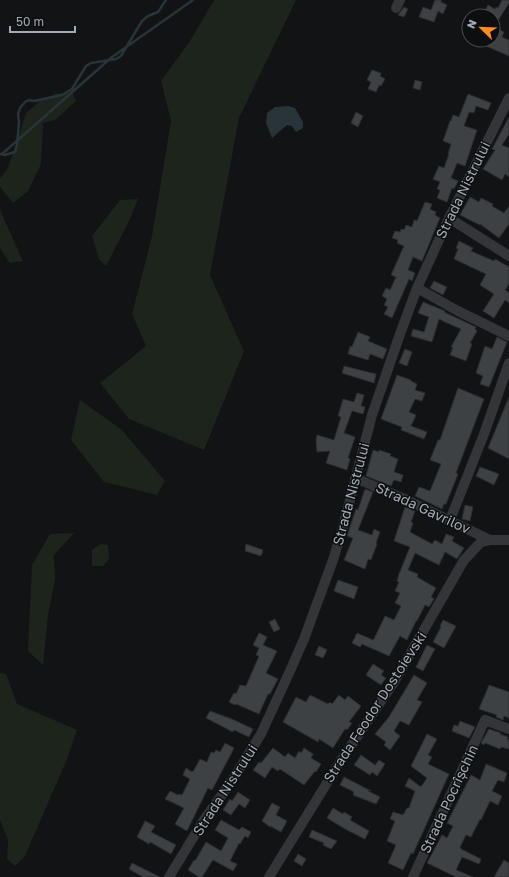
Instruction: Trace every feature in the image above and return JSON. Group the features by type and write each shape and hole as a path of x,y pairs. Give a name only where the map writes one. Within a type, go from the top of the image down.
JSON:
{"street":[{"name":"Strada Nistrului","path":"169,877 202,823 233,779 261,734 304,639 343,527 355,478 383,380 417,288 449,218 509,98"},
{"path":"449,218 509,256"},
{"path":"417,288 458,311 509,336"},
{"path":"450,520 484,434 509,362"},
{"name":"Strada Gavrilov","path":"355,478 405,499 490,540"},
{"path":"490,540 509,540"},
{"name":"Strada Feodor Dostoievski","path":"269,877 338,765 394,682 464,560 481,542 490,540"},
{"name":"Strada Pocrîșchin","path":"413,877 485,720 509,729"}],"shaded area":[{"path":"214,0 296,0 239,118 210,275 244,351 204,450 129,419 100,383 146,346 132,314 152,236 171,121 161,81 190,41"},
{"path":"72,92 76,101 55,120 43,123 41,164 28,191 13,203 0,187 0,178 8,168 26,113 40,101 55,94"},
{"path":"288,106 295,108 303,122 303,128 296,132 292,126 287,125 272,138 266,123 267,113 275,107"},
{"path":"138,199 129,221 106,266 99,259 92,236 120,200"},
{"path":"0,210 23,261 10,263 0,248"},
{"path":"80,400 122,430 165,481 157,495 104,482 71,440"},
{"path":"74,533 54,555 55,579 48,615 43,665 28,651 32,565 50,534"},
{"path":"101,544 108,545 109,559 103,566 92,566 92,550"},
{"path":"0,673 6,674 17,704 77,730 67,759 25,856 15,866 7,859 8,840 0,820"}],"building":[{"path":"435,0 441,0 441,2 447,5 443,14 438,11 434,22 419,17 423,7 431,10"},
{"path":"502,0 509,0 509,3 501,16 501,8 498,8"},
{"path":"488,5 493,8 486,8"},
{"path":"404,7 408,9 404,17 398,15"},
{"path":"501,30 504,32 502,37 509,40 509,56 490,48 501,48"},
{"path":"372,70 381,73 380,76 385,79 381,86 379,85 376,92 368,89 371,82 367,80"},
{"path":"415,80 422,82 420,90 413,88"},
{"path":"468,94 491,103 488,110 476,106 474,113 469,112 464,126 477,130 465,166 457,163 451,178 458,181 454,189 452,188 447,202 437,198 440,190 437,189 440,182 433,179 439,166 444,168 449,154 451,144 443,141 450,121 453,115 459,117"},
{"path":"356,112 363,116 358,127 351,123"},
{"path":"509,117 509,134 502,145 509,148 509,177 505,174 502,180 483,169 495,150 492,149"},
{"path":"470,197 479,202 481,198 493,204 492,206 504,213 509,206 509,224 499,238 480,224 460,215"},
{"path":"425,202 432,204 430,209 436,212 435,215 440,218 422,261 413,257 408,270 415,273 412,281 409,279 392,318 384,314 388,307 384,305 387,299 382,296 386,288 390,290 396,277 391,275 404,246 397,243 398,240 392,238 395,231 400,232 401,229 404,230 406,225 412,227 414,220 417,221"},
{"path":"459,241 473,248 471,251 494,261 495,259 509,267 509,284 505,290 509,293 509,303 505,300 494,318 483,311 494,294 480,285 486,274 454,259"},
{"path":"434,281 447,287 443,295 430,288"},
{"path":"423,302 445,311 444,312 476,327 475,329 477,331 470,343 472,344 466,361 450,355 453,347 451,347 461,329 439,319 432,342 411,336 413,329 424,332 429,317 418,313"},
{"path":"358,332 370,337 368,341 387,349 383,359 370,354 368,360 348,354 350,346 352,347"},
{"path":"497,337 507,342 489,387 480,384 483,376 476,373 485,346 492,349"},
{"path":"405,349 412,352 407,366 399,363"},
{"path":"344,366 376,374 374,383 342,373"},
{"path":"397,375 411,380 417,384 415,390 425,393 422,401 415,399 409,412 416,415 411,426 427,432 424,439 401,430 402,427 381,419"},
{"path":"458,388 484,399 456,473 458,474 446,504 444,504 442,509 415,496 419,487 430,491 441,464 430,460 438,440 440,440"},
{"path":"357,393 364,395 361,406 365,407 363,414 352,411 344,433 355,437 348,458 350,459 347,470 326,463 330,451 317,452 316,440 317,435 334,440 341,417 338,416 343,399 354,402"},
{"path":"509,397 509,459 488,448"},
{"path":"373,450 379,452 379,450 391,454 390,456 398,459 394,472 403,475 401,482 394,480 391,486 366,476"},
{"path":"480,467 499,474 494,485 476,476"},
{"path":"365,489 373,492 358,530 372,535 374,529 380,532 371,560 368,559 365,569 344,560 353,538 347,536 356,509 358,510"},
{"path":"465,505 473,507 470,521 462,519"},
{"path":"405,507 415,511 411,522 413,523 410,532 432,544 435,540 442,544 446,534 454,537 452,541 464,548 457,559 445,552 439,565 415,553 408,570 418,574 417,577 436,588 431,597 434,599 429,607 425,605 407,640 400,636 389,656 362,644 360,647 352,643 357,633 373,640 385,616 394,620 401,606 395,603 400,593 395,591 399,582 397,581 399,574 410,547 394,541"},
{"path":"246,544 263,550 261,556 245,551"},
{"path":"338,580 358,587 354,599 334,591"},
{"path":"275,619 280,629 274,632 269,622"},
{"path":"443,620 456,626 444,648 433,642"},
{"path":"259,633 267,637 263,645 277,651 266,673 278,679 270,694 268,694 259,714 229,702 234,693 236,694 240,685 246,686 259,656 256,655 259,648 253,645"},
{"path":"427,645 435,649 423,671 416,667"},
{"path":"319,646 327,650 323,658 315,655"},
{"path":"373,664 384,671 381,675 386,678 381,685 366,675"},
{"path":"414,675 427,683 417,700 422,702 409,725 400,721 394,731 400,736 390,750 384,745 386,742 375,734 389,717"},
{"path":"489,685 509,692 509,718 504,716 503,720 496,717 497,715 479,709"},
{"path":"310,695 328,704 330,702 332,704 339,695 345,700 348,696 361,706 349,722 352,723 347,730 345,729 333,748 319,739 318,742 283,722 296,697 306,702"},
{"path":"210,711 253,729 249,737 234,730 233,732 206,718"},
{"path":"460,721 475,727 469,738 452,731 454,725 458,726"},
{"path":"489,729 508,737 509,749 501,747 500,749 485,743 484,745 481,743"},
{"path":"427,734 437,739 428,755 432,757 428,764 449,774 413,854 411,853 403,870 388,863 396,845 387,841 395,821 390,819 393,812 403,815 407,808 409,808 415,791 405,786 409,778 421,787 427,778 411,766"},
{"path":"225,743 234,748 212,790 208,788 187,831 175,824 184,808 165,799 170,791 178,795 182,795 190,779 183,775 186,768 192,772 200,759 207,762 211,752 214,753 216,750 220,752"},
{"path":"273,748 285,757 288,753 295,758 299,751 301,753 304,748 313,754 311,758 321,764 304,785 280,769 278,771 272,767 265,778 253,770 259,762 261,763"},
{"path":"361,755 375,765 379,760 385,764 377,776 372,772 370,775 354,765"},
{"path":"486,764 507,773 504,782 498,780 492,791 502,796 498,805 490,801 471,837 466,835 460,847 461,849 481,859 479,864 462,857 456,870 473,877 456,877 427,863 442,835 447,838 453,826 447,823 471,775 480,780"},
{"path":"344,777 380,797 376,804 353,795 354,792 340,785"},
{"path":"238,792 250,800 245,808 239,804 231,815 223,810 230,799 232,801"},
{"path":"272,803 280,807 276,815 287,821 281,832 262,821"},
{"path":"333,808 352,817 350,820 369,831 365,839 327,818"},
{"path":"221,820 239,830 242,827 251,832 248,838 245,836 240,844 239,843 230,861 237,864 233,871 213,860 202,877 199,877 188,870 206,842 221,851 228,838 215,830"},
{"path":"145,821 155,826 151,832 176,845 171,854 150,842 149,844 137,837"},
{"path":"312,830 337,841 331,849 323,845 324,843 309,837"},
{"path":"298,854 306,859 302,866 294,861"},
{"path":"504,860 509,863 509,877 494,877"},
{"path":"132,863 160,877 143,877 129,869"}],"waterway":[{"path":"0,154 5,155 15,152 19,122 18,114 20,108 25,102 29,100 34,101 62,95 72,89 86,66 91,63 116,59 121,56 142,21 148,16 158,12 166,0"},
{"path":"2,154 112,57 193,0"}]}
